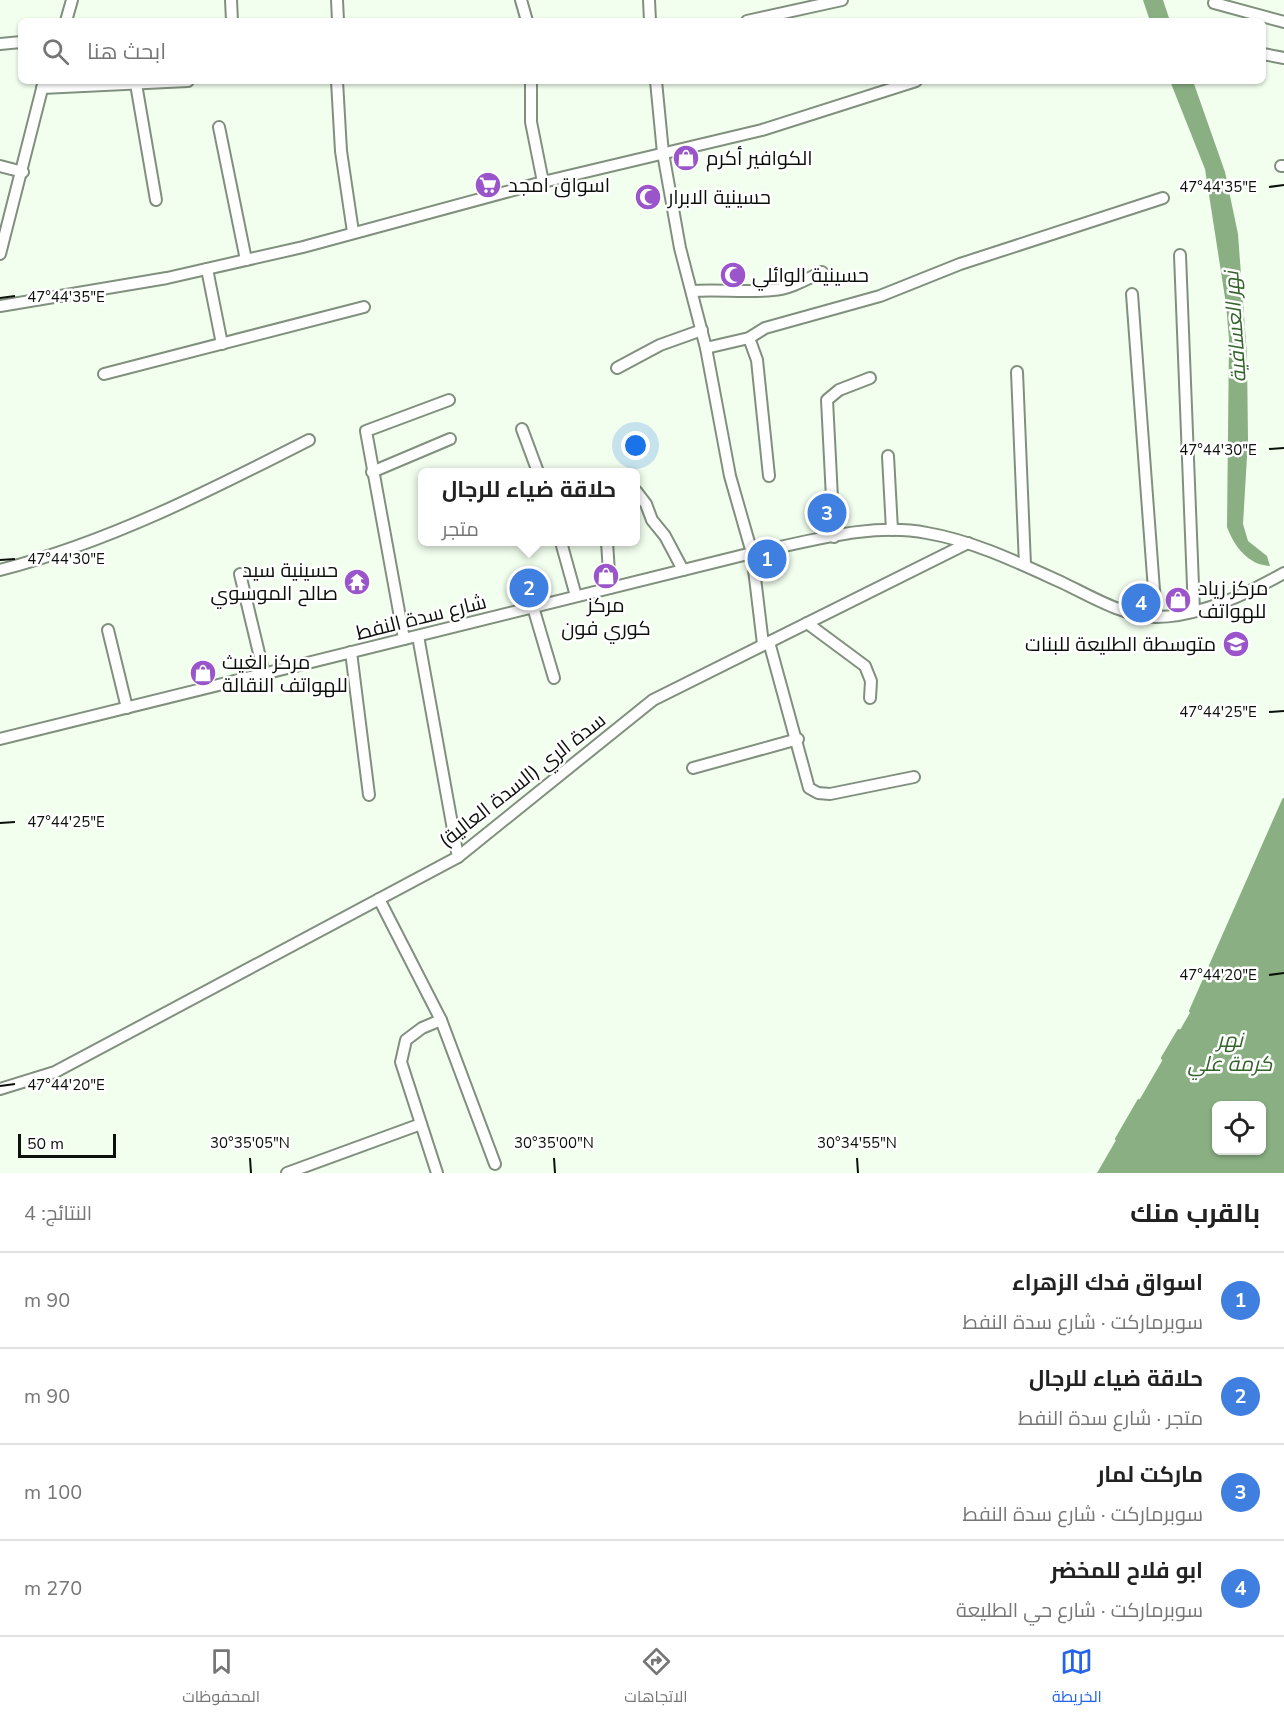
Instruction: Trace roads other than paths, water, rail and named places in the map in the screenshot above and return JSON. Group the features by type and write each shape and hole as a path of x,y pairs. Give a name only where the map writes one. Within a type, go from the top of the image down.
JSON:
{"street":[{"path":"67,18 72,0"},
{"path":"231,0 232,18"},
{"path":"337,0 338,18"},
{"path":"521,0 526,18"},
{"path":"650,0 650,18"},
{"path":"761,18 842,0"},
{"path":"1214,3 1284,22"},
{"path":"0,45 18,42"},
{"path":"1266,55 1284,58"},
{"path":"0,254 43,85 136,84 156,200"},
{"path":"337,84 341,151 354,232"},
{"path":"531,84 531,122 543,182"},
{"path":"656,84 663,153 680,248 706,348 730,476 752,553 766,643 798,739 809,788 818,793 830,794 914,777"},
{"path":"0,306 246,260 543,182 762,130 907,84"},
{"path":"219,127 246,260"},
{"path":"0,166 22,172"},
{"path":"706,348 749,338 765,328 880,296 1039,237 1163,198"},
{"path":"1180,255 1194,611"},
{"path":"207,269 222,344"},
{"path":"692,291 773,290 793,286 822,272"},
{"path":"1132,294 1156,617 1194,611 1237,596 1284,573"},
{"path":"104,374 364,307"},
{"path":"617,368 660,345 702,330"},
{"path":"749,338 757,360 769,476"},
{"path":"1017,372 1025,565"},
{"path":"834,537 827,400 839,390 870,378"},
{"path":"404,639 366,431 448,400"},
{"path":"522,429 537,468"},
{"path":"372,472 450,439"},
{"path":"0,570 51,557 124,529 223,484 309,440"},
{"path":"888,456 892,530"},
{"path":"640,496 683,570"},
{"name":"شارع سدة النفط","path":"0,739 752,553 834,537 892,530 924,532 968,543 1025,565 1117,608 1156,617"},
{"name":"سدة الري (السدة العالية)","path":"0,1089 55,1072 458,857 653,700 968,543"},
{"path":"562,546 576,596"},
{"path":"606,546 610,588"},
{"path":"240,573 264,674"},
{"path":"532,607 554,678"},
{"path":"807,623 865,666 871,681 870,698"},
{"path":"108,630 127,708"},
{"path":"418,636 458,857"},
{"path":"351,652 369,795"},
{"path":"693,768 798,739"},
{"path":"379,899 441,1020 495,1164"},
{"path":"437,1173 401,1062 406,1040 422,1028 441,1020"},
{"path":"288,1173 422,1124"}],"water":[{"path":"1143,0 1163,0 1169,18 1149,18"},
{"name":"نهر العسافية","path":"1171,84 1194,84 1225,172 1238,234 1247,356 1248,440 1243,524 1248,541 1267,556 1270,566 1255,562 1243,553 1227,527 1229,339 1226,304 1205,169"},
{"name":"نهر كرمة علي","path":"1284,800 1284,1173 1097,1173 1191,1011"}],"waterway":[{"path":"1191,1011 1284,800"},
{"path":"1163,1058 1179,1031"},
{"path":"1117,1139 1139,1101"}],"place":[{"name":"الكوافير أكرم","path":"686,158"},
{"name":"اسواق امجد","path":"488,185"},
{"name":"حسينية الابرار","path":"648,197"},
{"name":"حسينية الوائلي","path":"733,275"},
{"name":"ماركت لمار","path":"827,513"},
{"name":"اسواق فدك الزهراء","path":"767,559"},
{"name":"مركز كوري فون","path":"606,576"},
{"name":"حسينية سيد صالح الموسوي","path":"357,582"},
{"name":"حلاقة ضياء للرجال","path":"529,588"},
{"name":"مركز زياد للهواتف","path":"1178,600"},
{"name":"ابو فلاح للمخضر","path":"1141,603"},
{"name":"متوسطة الطليعة للبنات","path":"1236,644"},
{"name":"مركز الغيث للهواتف النقالة","path":"203,673"}]}
